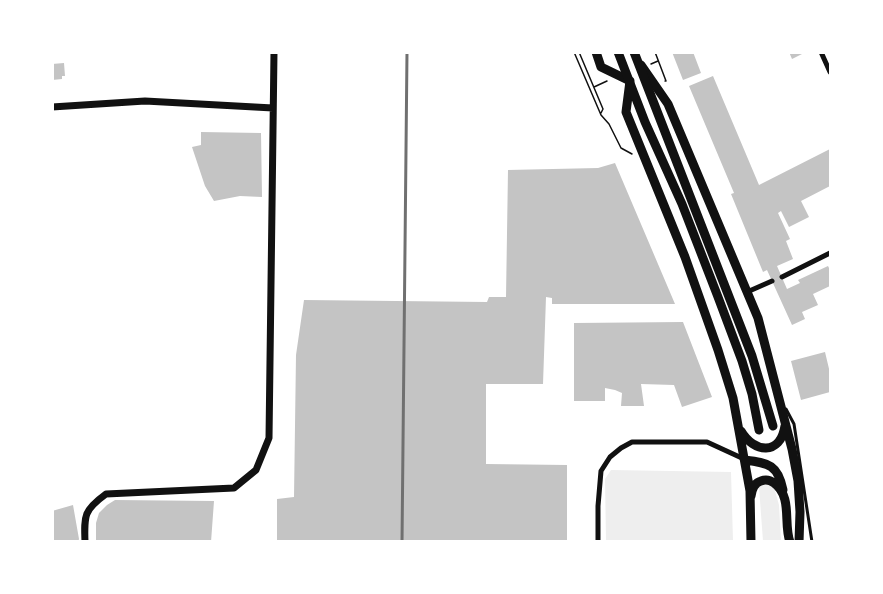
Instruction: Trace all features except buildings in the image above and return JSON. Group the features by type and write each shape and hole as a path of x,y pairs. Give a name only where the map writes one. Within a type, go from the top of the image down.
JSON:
{"main road":[{"path":"596,52 601,67 630,81"},
{"path":"618,52 645,122 682,204 718,297 752,394 759,430"},
{"path":"635,55 668,104 758,318 792,448 798,481 799,542"},
{"path":"635,55 752,356 773,426"},
{"path":"630,81 626,112 685,257 733,398 750,497 751,542"},
{"path":"738,426 750,442 758,447 768,448 774,446 782,438 785,428 784,418"},
{"path":"745,460 756,461 776,469 785,501 787,534 790,542"},
{"path":"750,497 752,489 764,479 771,480 777,486 785,501"}],"street":[{"path":"86,542 84,520 91,505 106,494 234,488 256,470 269,438 274,52"},
{"path":"821,52 831,72"},
{"path":"52,107 145,101 273,108"},
{"path":"782,277 831,253"},
{"path":"747,292 772,281"},
{"path":"598,542 601,471 610,457 621,448 632,442 707,442 745,460"}],"lane":[{"path":"780,402 794,424 812,542"}],"path":[{"path":"574,52 601,114 609,124 621,148 646,162"},
{"path":"579,52 603,109 601,114"},
{"path":"655,52 666,81 657,87"}],"shaded area":[{"path":"611,470 731,472 733,541 606,541 605,479"},
{"path":"768,483 774,487 779,505 781,541 763,541 759,487"}],"railway":[{"path":"402,542 407,52"}]}
